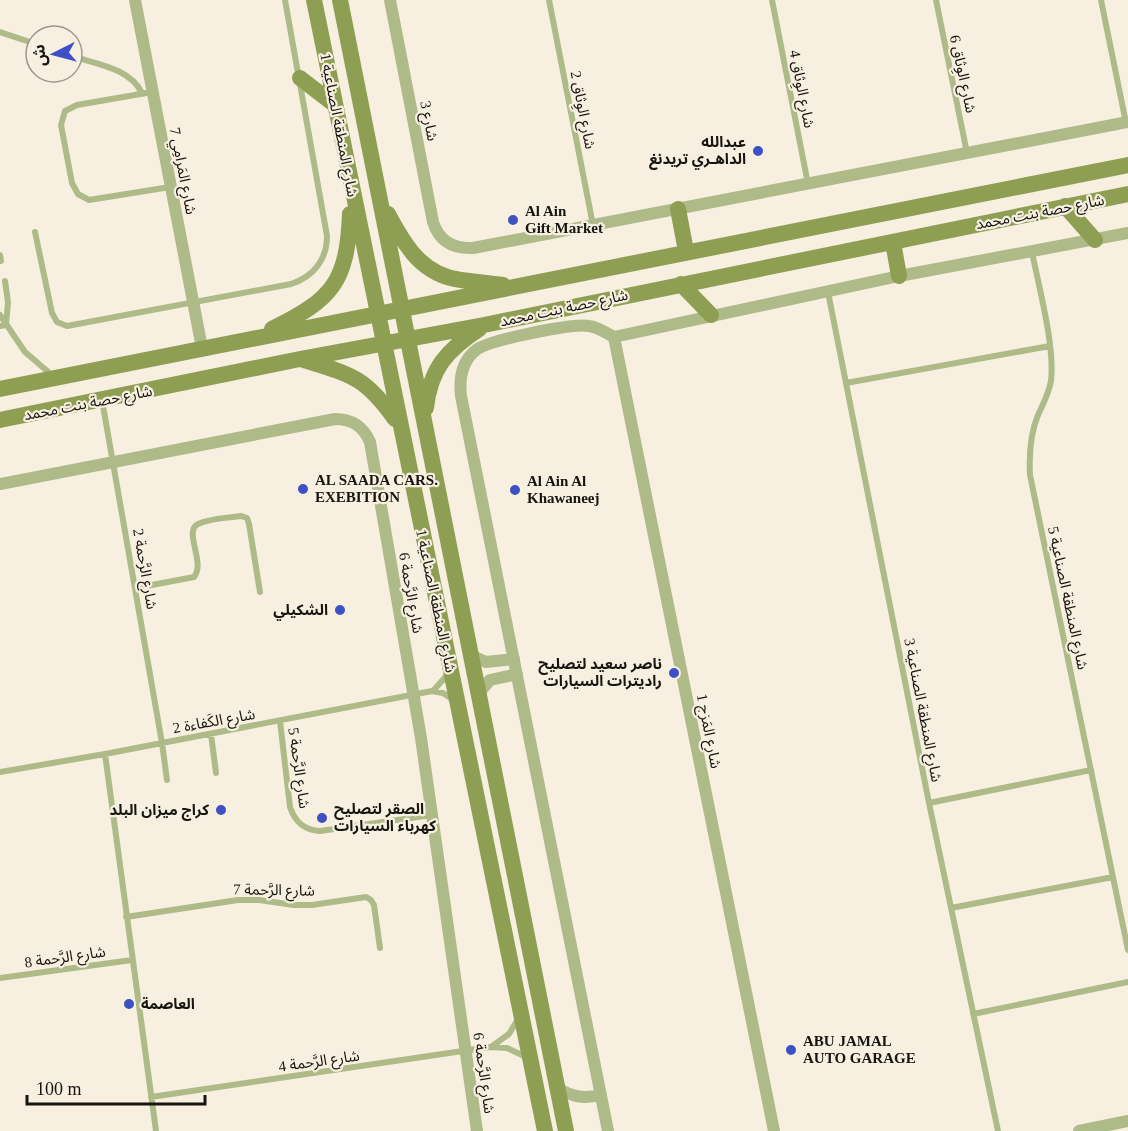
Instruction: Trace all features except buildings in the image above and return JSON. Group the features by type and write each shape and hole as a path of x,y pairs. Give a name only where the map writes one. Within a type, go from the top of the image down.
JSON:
{"main road":[{"name":"شارع المنطقة الصناعية 1","path":"314,0 545,1131"},
{"name":"شارع المنطقة الصناعية 1","path":"340,0 565,1125"},
{"path":"300,78 335,105"},
{"name":"شارع حصة بنت محمد","path":"0,389 1128,165"},
{"path":"253,338 312,307 333,285 343,266 349,246 352,189"},
{"name":"شارع حصة بنت محمد","path":"0,420 300,359 484,325 1128,194"},
{"path":"380,200 403,242 418,260 428,267 449,277 513,287"},
{"path":"1065,206 1095,240"},
{"path":"678,209 686,251"},
{"path":"894,242 899,276"},
{"path":"681,284 711,315"},
{"path":"424,424 428,393 439,365 453,348 484,325"},
{"path":"300,359 360,381 383,402 400,426"},
{"path":"478,807 493,810 504,827"}],"street":[{"name":"شارع المَرامِي 7","path":"135,0 147,93 170,187 202,348"},
{"name":"شارع 3","path":"390,0 433,222 440,236 448,243 460,248 472,248 593,225"},
{"path":"593,225 1127,122"},
{"path":"608,1131 461,396 461,374 471,355 489,343 583,326 598,328 614,337 899,276 1128,233"},
{"name":"شارع المَزج 1","path":"614,337 774,1131"},
{"name":"شارع الرَّحمة 6","path":"0,484 335,419 350,421 363,429 370,442 414,696 477,1131"},
{"path":"470,655 486,662 514,659"},
{"path":"478,694 490,680 517,674"},
{"path":"556,1087 570,1095 584,1098 601,1095"},
{"path":"565,1125 572,1107 584,1098"},
{"path":"1079,1131 1128,1121"}],"lane":[{"path":"35,232 52,313 60,324 67,326 298,282 316,269 327,243 326,229 285,0"},
{"name":"شارع الوِثاق 2","path":"549,0 593,225"},
{"name":"شارع الوِثاق 4","path":"772,0 808,184"},
{"name":"شارع الوِثاق 6","path":"936,0 967,153"},
{"path":"1101,0 1127,122"},
{"path":"0,32 24,40"},
{"path":"84,60 127,75 147,93"},
{"path":"147,93 76,105 64,111 61,125 72,183 78,194 89,200 170,187"},
{"name":"شارع المنطقة الصناعية 5","path":"1032,252 1052,358 1051,382 1031,439 1030,475 1128,950"},
{"path":"3,326 8,302 5,281"},
{"name":"شارع المنطقة الصناعية 3","path":"828,292 929,803 998,1131"},
{"path":"0,315 3,326 25,352 56,378"},
{"path":"846,383 1050,346"},
{"name":"شارع الرَّحمة 2","path":"102,400 136,588 166,780"},
{"path":"136,588 194,577 198,568 194,527 200,523 241,516 247,518 249,524 260,592"},
{"path":"432,691 450,670"},
{"path":"432,691 443,693 457,704"},
{"name":"شارع الكَفاءة 2","path":"0,772 432,691"},
{"name":"شارع الرَّحمة 5","path":"280,721 290,807 295,819 304,827 320,831 432,815"},
{"path":"211,734 216,773"},
{"path":"105,754 156,1131"},
{"path":"929,803 1091,770"},
{"path":"951,908 1113,877"},
{"name":"شارع الرَّحمة 7","path":"126,917 238,900 250,899 303,905 366,897 374,905 380,948"},
{"name":"شارع الرَّحمة 8","path":"0,978 132,960"},
{"path":"973,1014 1128,982"},
{"path":"490,1047 509,1034 520,1014"},
{"name":"شارع الرَّحمة 4","path":"151,1098 490,1047 516,1051 530,1061"}],"place":[{"name":"عبدالله الداهـري تريدنغ","path":"758,151"},
{"name":"Al Ain Gift Market","path":"513,220"},
{"name":"AL SAADA CARS. EXEBITION","path":"303,489"},
{"name":"Al Ain Al Khawaneej","path":"515,490"},
{"name":"الشكيلي","path":"340,610"},
{"name":"ناصر سعيد لتصليح راديترات السيارات","path":"674,673"},
{"name":"كراج ميزان البلد","path":"221,810"},
{"name":"الصقر لتصليح كهرباء السيارات","path":"322,818"},
{"name":"العاصمة","path":"129,1004"},
{"name":"ABU JAMAL AUTO GARAGE","path":"791,1050"}]}
